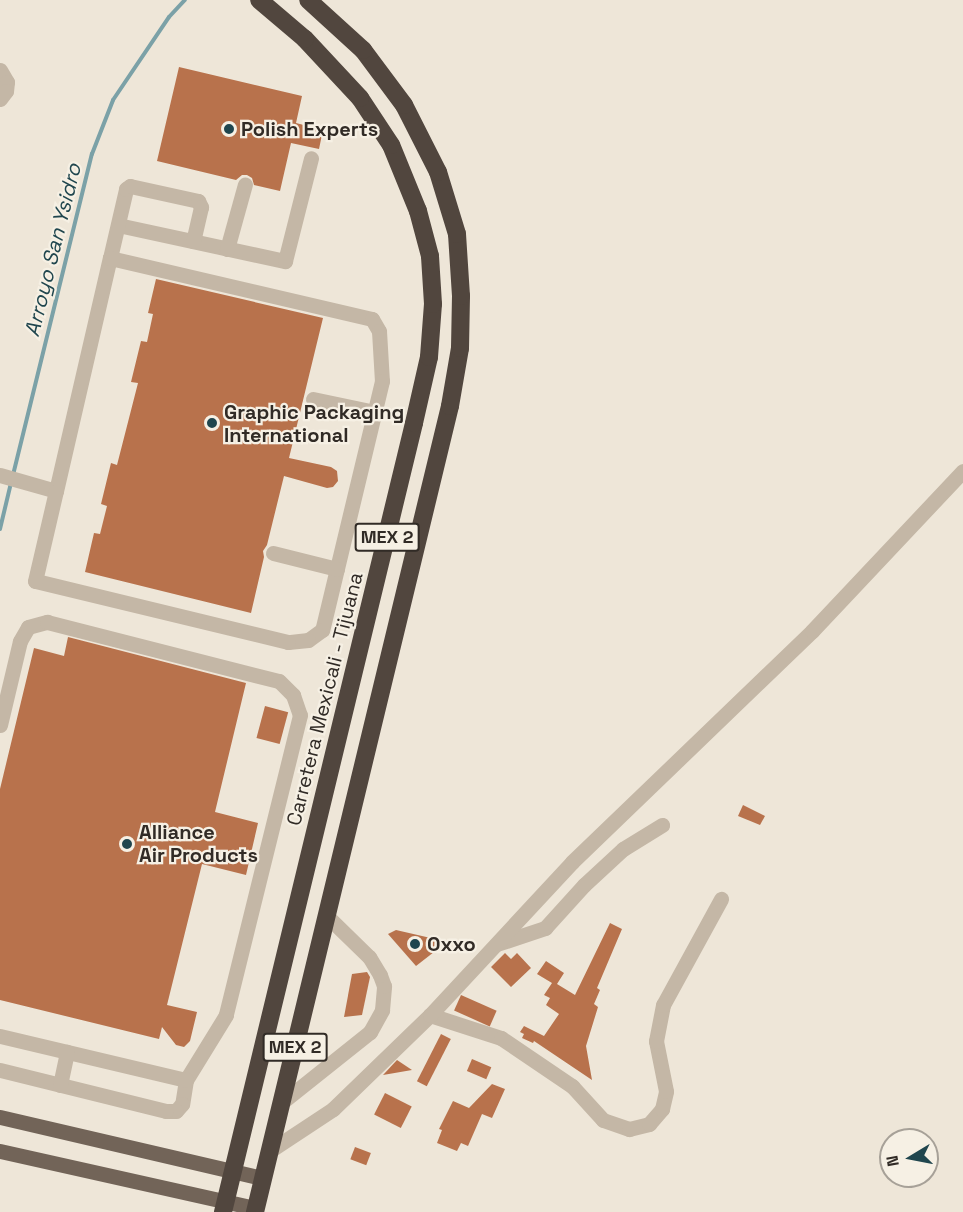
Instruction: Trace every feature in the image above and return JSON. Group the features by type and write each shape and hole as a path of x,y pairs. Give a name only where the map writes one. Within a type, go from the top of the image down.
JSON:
{"highway":[{"name":"Carretera Mexicali - Tijuana","path":"225,1207 414,423 429,357 433,304 430,256 417,212 392,145 360,98 305,39 259,0"},
{"name":"MEX 2","path":"255,1210 450,406 460,348 461,296 457,234 438,172 404,105 363,50 308,0"}],"main road":[{"path":"0,1117 263,1178"},
{"path":"0,1151 225,1207 255,1210"}],"street":[{"path":"0,70 8,82 6,92 0,99"},
{"path":"118,225 285,261 311,158"},
{"path":"227,249 244,184"},
{"path":"110,258 372,319 380,332 382,381 322,630 308,640 288,642 35,581 126,189 136,186 198,201 201,207 193,241"},
{"path":"313,399 374,412"},
{"path":"270,1150 333,1109 430,1015 572,862 812,631 963,471"},
{"path":"0,475 56,490"},
{"path":"273,553 337,569"},
{"path":"0,725 20,641 28,627 47,622 279,681 293,694 300,715 226,1015 186,1080 182,1104 176,1111 166,1111 0,1070"},
{"path":"497,944 545,928 584,885 623,849 662,825"},
{"path":"430,1015 501,1038 572,1086 603,1120 629,1129 649,1124 663,1109 666,1090 656,1041 663,1005 721,899"},
{"path":"281,1103 370,1032 382,1010 384,986 381,975 369,957 326,915"},
{"path":"0,1036 186,1080"},
{"path":"60,1085 67,1052"}],"building":[{"name":"Polish Experts","path":"179,67 302,96 296,123 323,130 319,149 291,143 280,191 254,185 252,178 247,175 242,175 236,180 157,161"},
{"name":"Graphic Packaging International","path":"156,279 323,318 289,458 331,467 337,471 338,481 333,487 327,488 284,476 267,545 263,551 264,557 251,613 85,572 94,533 100,534 107,506 101,504 111,463 117,465 138,383 131,382 141,341 147,342 153,314 148,313"},
{"name":"Alliance Air Products","path":"68,637 246,683 215,812 258,823 246,875 202,864 167,1005 197,1012 190,1041 184,1047 176,1045 162,1027 159,1039 0,1000 0,789 34,648 64,656"},
{"path":"265,706 288,712 280,744 256,738"},
{"path":"743,805 765,816 760,825 738,816"},
{"path":"610,923 622,929 597,988 600,990 594,1004 598,1007 586,1046 592,1080 534,1041 533,1043 522,1038 524,1034 520,1032 524,1026 544,1036 559,1014 546,1005 550,998 544,995 552,983 537,974 546,961 564,973 557,984 575,995"},
{"name":"Oxxo","path":"396,930 435,939 434,952 416,966 388,934"},
{"path":"505,953 511,959 517,953 531,968 511,987 491,967"},
{"path":"367,972 370,977 362,1015 344,1017 352,974"},
{"path":"461,995 497,1011 490,1026 454,1011"},
{"path":"441,1034 451,1039 427,1086 417,1081"},
{"path":"472,1059 491,1067 486,1079 467,1071"},
{"path":"397,1060 412,1070 383,1075"},
{"path":"492,1084 505,1089 492,1118 482,1114 468,1146 461,1143 457,1151 437,1143 442,1130 439,1129 453,1101 469,1108"},
{"path":"385,1093 412,1107 401,1128 374,1114"},
{"path":"355,1147 371,1153 366,1165 350,1159"}],"waterway":[{"name":"Arroyo San Ysidro","path":"13,475 92,154 113,100 169,17 185,0"},
{"name":"Arroyo San Ysidro","path":"0,529 11,483"}],"place":[{"name":"Polish Experts","path":"229,129"},
{"name":"Graphic Packaging International","path":"212,423"},
{"name":"Alliance Air Products","path":"127,844"},
{"name":"Oxxo","path":"415,944"}]}
